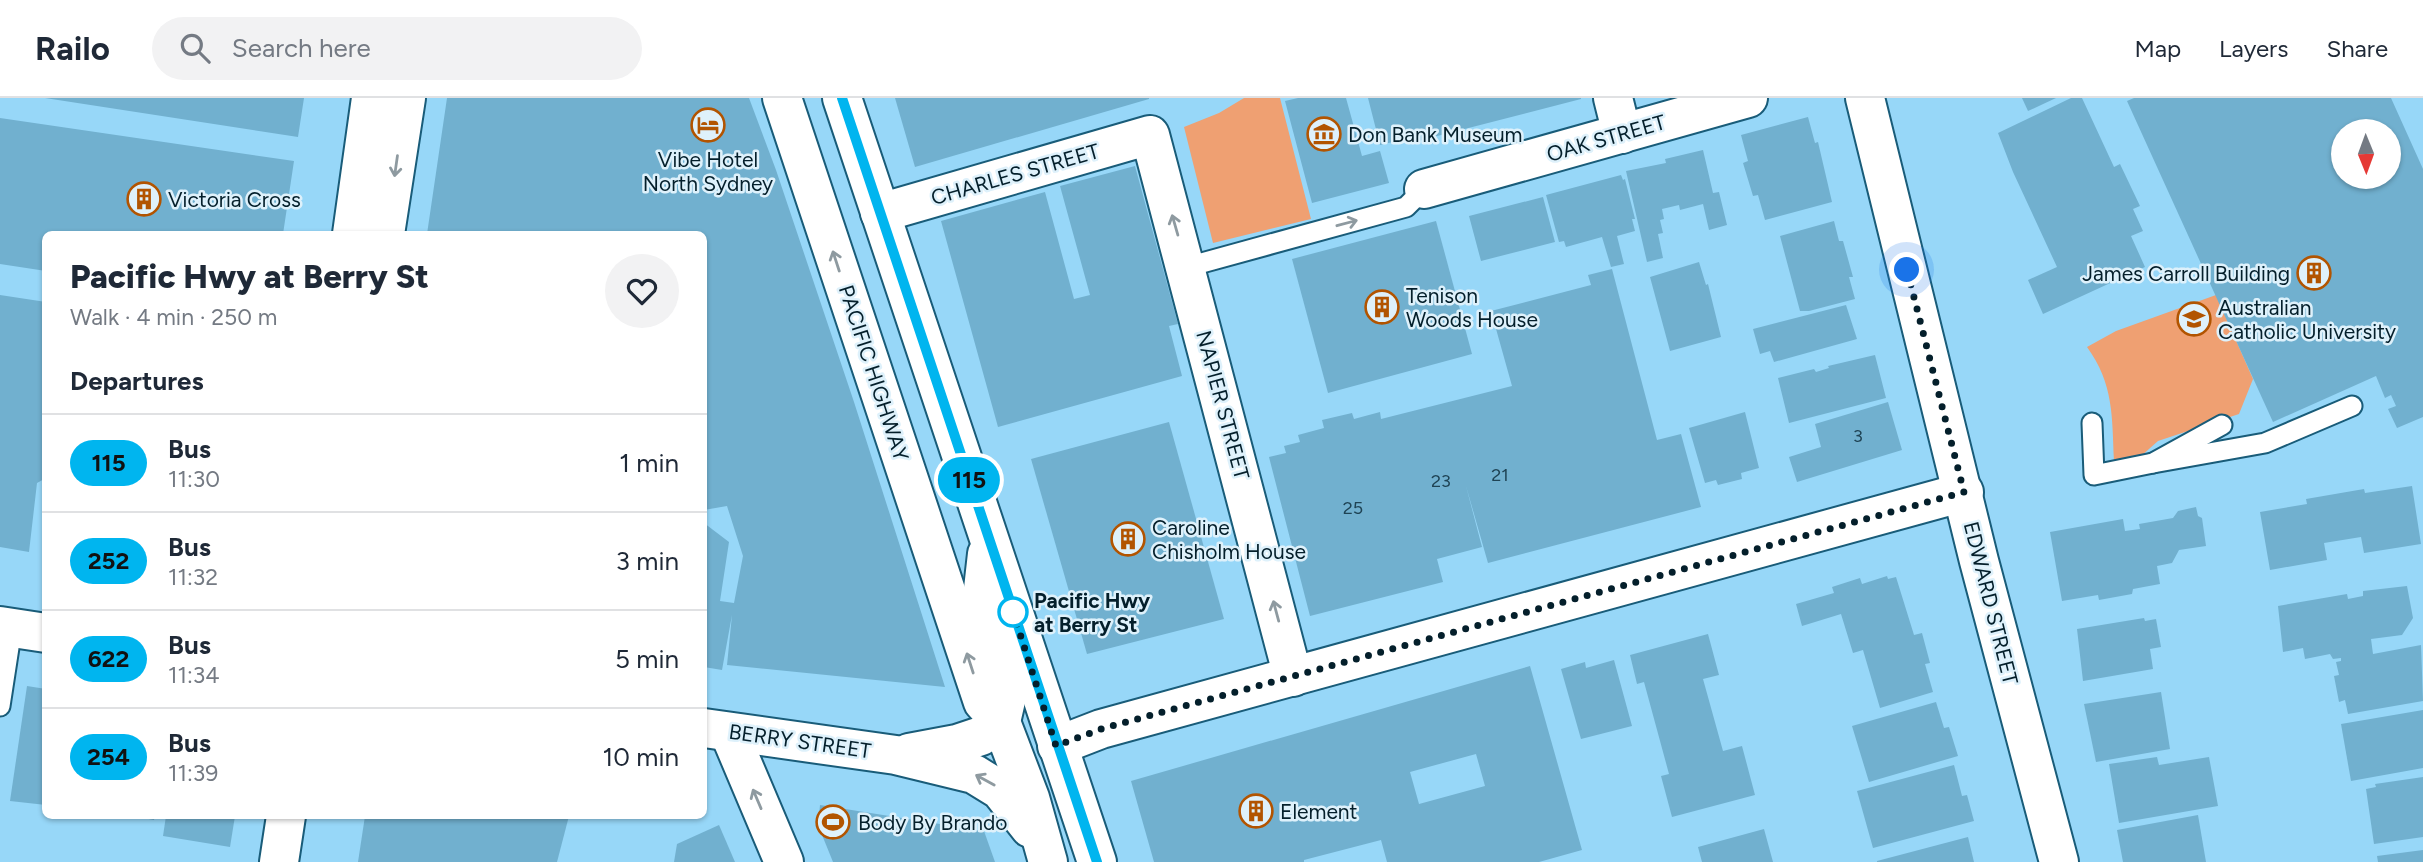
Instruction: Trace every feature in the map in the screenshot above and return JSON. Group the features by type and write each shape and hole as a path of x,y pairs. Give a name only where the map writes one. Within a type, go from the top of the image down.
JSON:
{"street":[{"path":"352,231 371,98"},
{"path":"385,231 406,98"},
{"name":"PACIFIC HIGHWAY","path":"782,98 983,702 1001,722 1030,799 1047,856"},
{"name":"PACIFIC HIGHWAY","path":"842,98 1056,746 1097,862"},
{"name":"OAK STREET","path":"1424,189 1618,116 1748,98"},
{"name":"EDWARD STREET","path":"1865,98 1979,561 2059,862"},
{"name":"CHARLES STREET","path":"880,213 1150,135"},
{"name":"NAPIER STREET","path":"1150,135 1187,267 1293,677"},
{"path":"1056,746 1101,729 1964,492"},
{"name":"PACIFIC HIGHWAY","path":"989,541 981,607 1005,681 1007,696 1001,722"},
{"name":"BERRY STREET","path":"896,755 957,744 981,736 1001,722"},
{"path":"716,730 784,862"},
{"name":"BERRY STREET","path":"716,730 896,755 974,774 988,780 1000,790 1016,808 1047,856"},
{"path":"279,862 286,819"}],"lane":[{"path":"1187,267 1299,241 1406,208 1424,189"},
{"path":"2092,423 2094,475 2265,443 2352,406"},
{"path":"2153,463 2222,425"},
{"path":"0,706 19,629"}],"shaded area":[{"path":"1244,98 1280,98 1311,219 1213,243 1184,127 1219,113"},
{"path":"2216,295 2253,379 2239,414 2158,441 2140,457 2114,461 2112,415 2107,388 2087,347 2116,331"}],"building":[{"path":"45,98 304,98 298,137"},
{"path":"447,98 749,98 854,402 945,687 727,665 732,615 722,670 707,668 707,525 729,542 720,601 734,603 743,556 727,506 707,509 707,231 427,231"},
{"path":"895,98 1149,98 1149,99 915,167"},
{"path":"1298,98 1346,98 1362,156 1380,151 1389,183 1312,203 1285,101"},
{"path":"1368,98 1581,99 1410,143 1409,138 1380,145"},
{"path":"2022,98 2056,98 2028,111"},
{"path":"2071,98 2082,98 2114,167 2120,164 2140,206 2133,209 2143,231 2131,236 2145,267 2043,314 2028,280 2057,267 1998,133"},
{"name":"James Carroll Building","path":"2134,98 2391,98 2400,119 2331,119 2331,189 2401,189 2401,120 2423,169 2423,417 2397,428 2388,409 2396,406 2391,395 2385,398 2376,376 2273,422 2127,101"},
{"path":"1808,117 1815,143 1818,142 1832,202 1765,220 1758,195 1753,196 1743,163 1748,161 1741,135"},
{"name":"Victoria Cross","path":"0,118 294,161 283,231 42,231 42,270 0,264"},
{"path":"1703,150 1713,193 1719,192 1727,225 1709,230 1703,204 1680,210 1679,205 1662,209 1664,219 1660,220 1663,233 1658,234 1663,258 1647,262 1626,171 1666,163 1665,159"},
{"path":"1135,166 1178,324 1169,326 1182,376 998,427 941,221 1045,192 1074,299 1090,295 1060,186"},
{"path":"1621,175 1623,180 1625,179 1635,219 1632,219 1635,231 1617,236 1624,264 1611,267 1602,237 1566,247 1564,241 1559,242 1546,195"},
{"path":"1543,197 1555,242 1481,261 1469,216"},
{"name":"Tenison Woods House","path":"1436,221 1472,354 1328,393 1292,259"},
{"path":"1834,221 1853,277 1849,277 1855,299 1800,311 1780,236"},
{"path":"1699,262 1706,285 1708,284 1721,337 1670,351 1650,277"},
{"path":"1612,269 1657,440 1681,434 1701,507 1488,563 1466,486 1482,547 1437,559 1443,582 1310,616 1269,457 1286,453 1284,446 1300,442 1298,435 1324,428 1322,420 1352,413 1354,419 1380,412 1381,419 1512,386 1491,311 1591,285 1588,275"},
{"path":"0,295 42,301 42,480 37,483 29,552 0,547"},
{"path":"1846,305 1857,339 1774,362 1770,351 1760,354 1753,329"},
{"path":"1875,355 1886,398 1789,423 1778,378 1814,369 1816,372 1829,368 1828,366"},
{"path":"1888,402 1902,450 1797,482 1789,457 1821,447 1815,424"},
{"path":"1745,412 1759,468 1741,473 1742,479 1718,485 1716,480 1705,483 1689,428"},
{"name":"Caroline Chisholm House","path":"1169,422 1224,619 1087,654 1031,459"},
{"path":"2412,486 2421,544 2364,553 2361,537 2324,543 2327,560 2270,570 2260,512 2307,504 2306,499 2364,489 2365,493"},
{"path":"2196,507 2198,516 2202,518 2206,546 2179,550 2172,563 2157,566 2160,584 2133,589 2132,594 2099,600 2098,595 2062,601 2050,532 2123,519 2125,531 2140,529 2139,524 2173,518 2178,511"},
{"path":"1887,576 1888,579 1896,577 1914,635 1922,633 1930,663 1925,664 1933,692 1880,708 1863,650 1853,653 1841,614 1802,626 1796,604 1834,593 1832,587 1860,578 1862,584"},
{"path":"2407,586 2413,618 2402,635 2371,639 2373,654 2421,645 2423,701 2348,714 2345,700 2339,702 2334,676 2339,675 2336,662 2341,661 2341,658 2333,659 2330,654 2305,659 2303,648 2283,652 2278,606 2347,594 2348,599 2363,596 2363,591"},
{"path":"2144,618 2145,621 2156,619 2161,647 2150,649 2153,669 2083,681 2077,629"},
{"path":"1708,634 1719,675 1703,679 1723,751 1742,746 1755,795 1672,817 1661,776 1669,774 1644,682 1637,684 1630,655"},
{"path":"1614,660 1632,726 1581,739 1561,669 1585,662 1586,668"},
{"path":"1530,666 1582,850 1539,862 1387,862 1381,840 1304,862 1154,862 1131,781","holes":["1476,754 1485,786 1419,804 1410,772"]},
{"path":"27,686 42,688 42,805 10,801"},
{"path":"2161,692 2170,749 2096,762 2084,704"},
{"path":"1936,702 1944,728 1949,727 1958,756 1869,782 1852,726"},
{"path":"2423,710 2423,768 2351,781 2341,724"},
{"path":"2157,757 2159,765 2209,757 2218,806 2119,823 2109,764"},
{"path":"1954,765 1962,796 1967,795 1974,821 1873,848 1857,791"},
{"path":"2423,777 2423,837 2374,844 2366,789 2376,787 2375,784"},
{"path":"820,805 984,831 995,862 833,862 818,825"},
{"path":"2198,815 2206,862 2123,862 2117,830"},
{"path":"166,819 235,819 230,847 163,836"},
{"path":"365,819 568,819 557,862 358,862"},
{"path":"719,825 735,862 674,862 677,844"},
{"path":"1764,829 1773,862 1702,862 1698,847"},
{"path":"1968,837 1974,862 1877,862 1877,861"},
{"path":"2423,850 2423,862 2378,862 2377,856"}],"bus line":[{"name":"115","path":"842,98 1056,746 1097,862"}],"place":[{"name":"Vibe Hotel North Sydney","path":"708,125"},
{"name":"Don Bank Museum","path":"1324,134"},
{"name":"Victoria Cross","path":"144,199"},
{"name":"James Carroll Building","path":"2314,273"},
{"name":"Tenison Woods House","path":"1382,307"},
{"name":"Australian Catholic University","path":"2194,319"},
{"name":"Caroline Chisholm House","path":"1128,539"},
{"name":"Pacific Hwy at Berry St","path":"1013,612"},
{"name":"Element","path":"1256,811"},
{"name":"Body By Brando","path":"833,822"}],"route":[{"path":"1013,612 1056,746 1101,729 1964,492 1907,270"}]}
